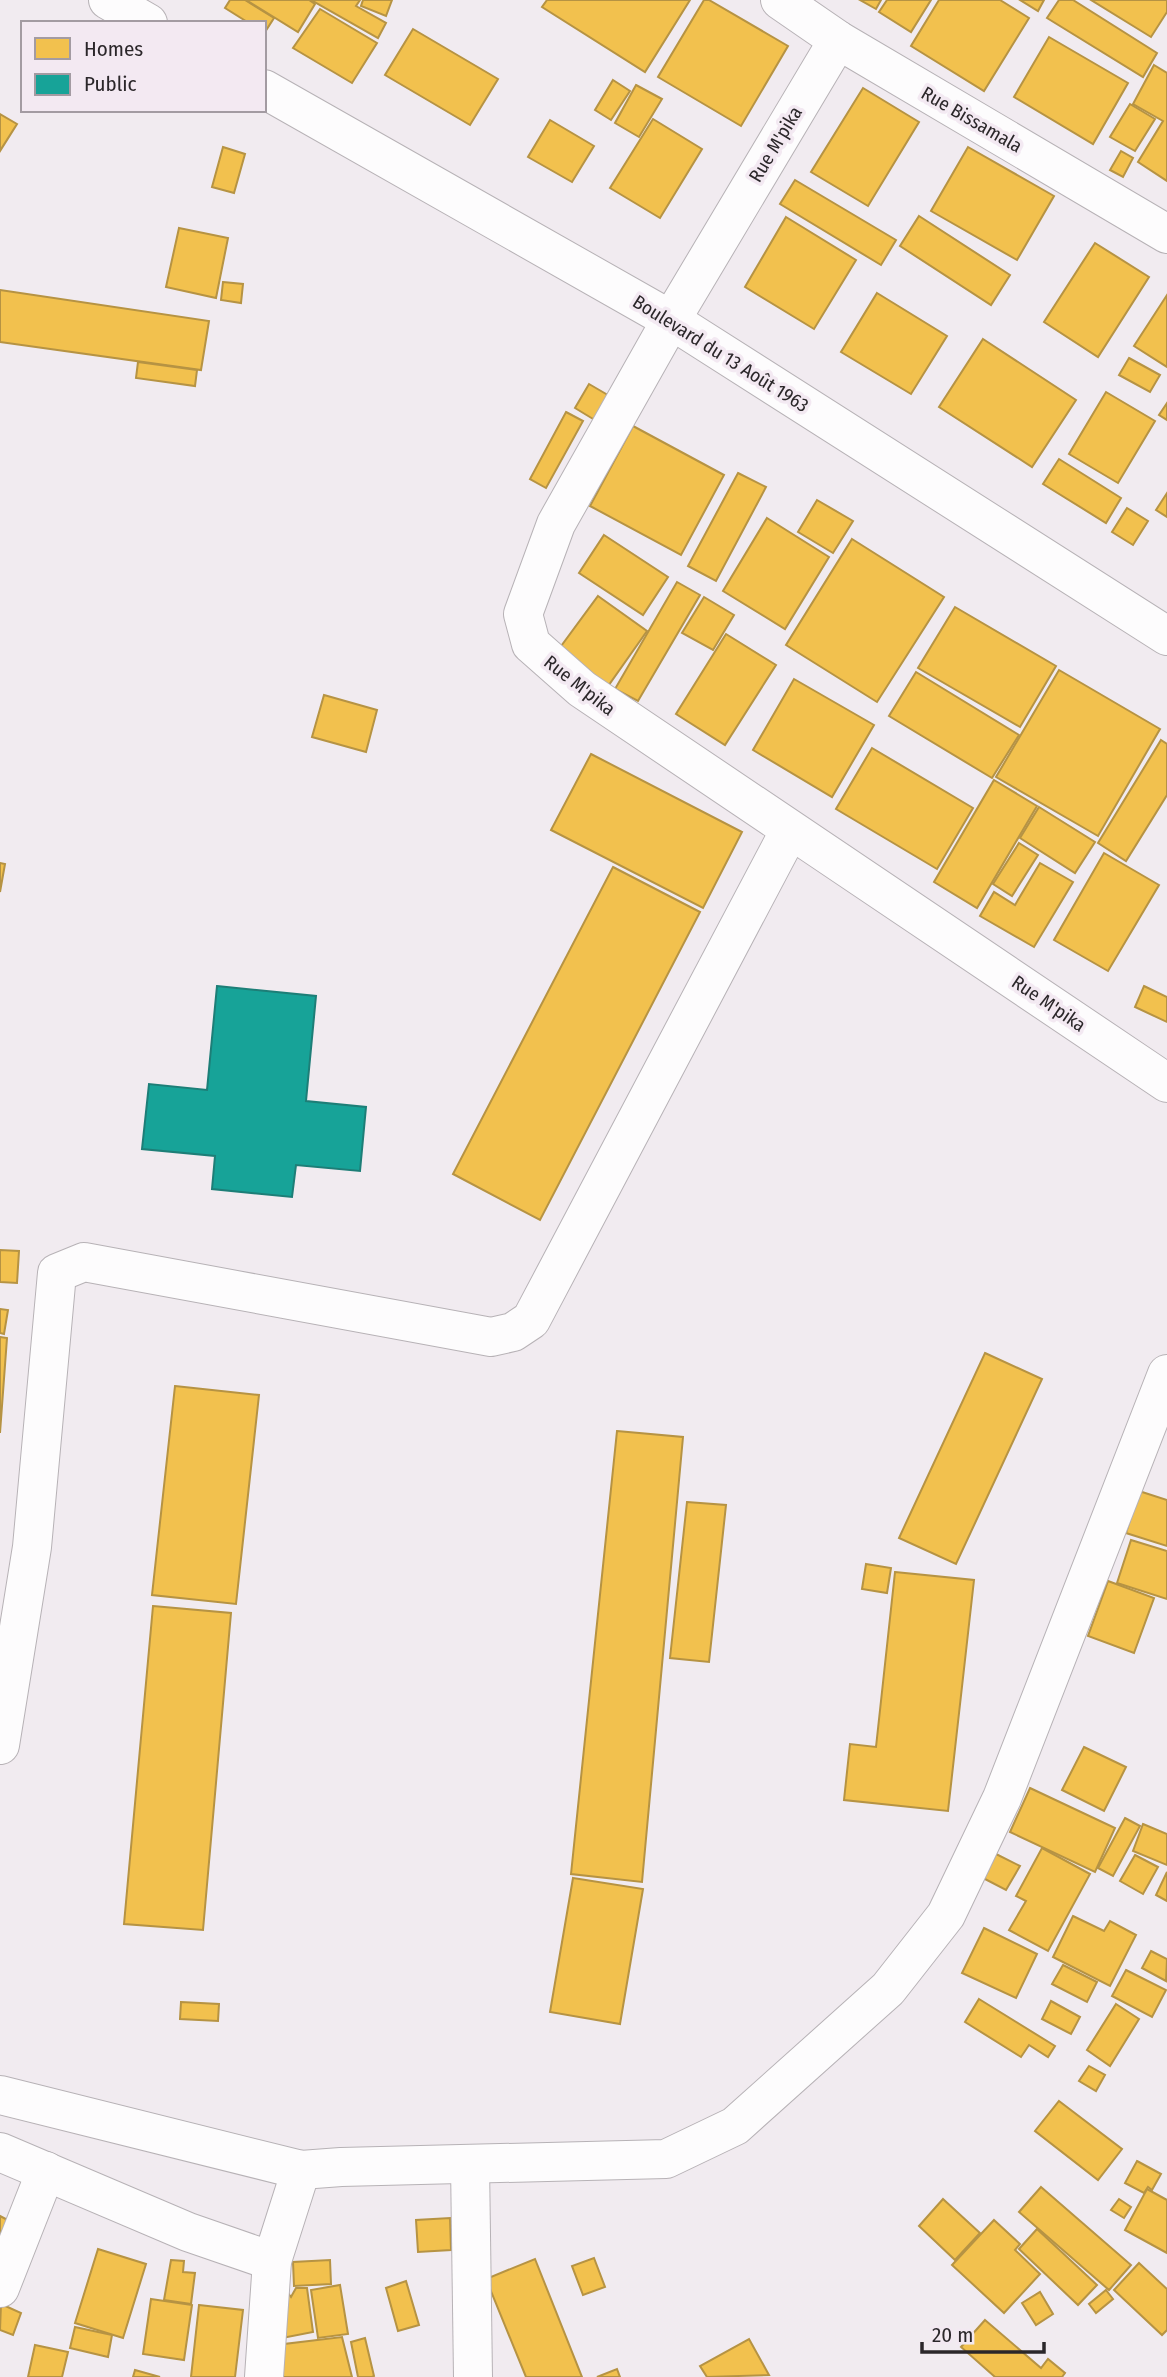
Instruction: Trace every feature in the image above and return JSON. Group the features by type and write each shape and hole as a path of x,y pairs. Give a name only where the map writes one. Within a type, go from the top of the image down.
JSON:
{"street":[{"path":"108,0 145,21"},
{"name":"Rue Bissamala","path":"780,0 838,40 1167,234"},
{"name":"Rue M'pika","path":"838,40 671,320 556,524 523,614 531,644 572,682 1167,1083"},
{"name":"Boulevard du 13 Août 1963","path":"266,90 671,320 1167,636"},
{"path":"0,1745 16,1544 57,1273 84,1262 491,1337 513,1332 531,1320 790,830"},
{"path":"0,2095 301,2170 666,2159 735,2126 888,1989 946,1915 1002,1798 1167,1376"},
{"path":"0,2152 187,2232 272,2261"},
{"path":"470,2164 473,2377"},
{"path":"264,2377 272,2261 301,2170"},
{"path":"0,2288 46,2171"}],"building: Homes":[{"path":"230,0 245,0 274,18 266,30 266,21 246,21 225,8"},
{"path":"246,0 309,0 315,4 298,32"},
{"path":"311,0 360,0 356,6 386,23 378,38"},
{"path":"363,0 392,0 386,16 361,6"},
{"path":"547,0 690,0 645,72 542,7"},
{"path":"704,0 709,0 788,46 741,126 658,77"},
{"path":"860,0 881,0 876,9"},
{"path":"887,0 931,0 911,32 879,12"},
{"path":"939,0 1000,0 1029,18 984,91 911,46"},
{"path":"1020,0 1044,0 1038,11"},
{"path":"1059,0 1073,0 1157,53 1143,77 1047,18"},
{"path":"1091,0 1167,0 1167,12 1151,37"},
{"path":"320,9 377,43 352,83 293,48"},
{"path":"413,29 498,79 470,125 385,75"},
{"path":"1049,37 1128,83 1093,144 1014,97"},
{"path":"1154,65 1167,73 1167,181 1138,162 1163,121 1133,104"},
{"path":"613,80 630,91 611,120 595,110"},
{"path":"636,85 662,99 639,137 615,123"},
{"path":"863,88 919,122 868,206 811,172"},
{"path":"1130,104 1155,119 1135,151 1110,137"},
{"path":"0,114 17,124 0,151"},
{"path":"653,119 702,149 660,218 610,188"},
{"path":"550,120 594,146 572,182 528,157"},
{"path":"223,147 245,154 234,193 212,187"},
{"path":"968,147 1054,196 1017,260 931,211"},
{"path":"1121,151 1133,158 1123,177 1110,170"},
{"path":"795,180 896,240 881,265 780,204"},
{"path":"919,216 1010,275 991,305 900,246"},
{"path":"786,217 856,260 814,329 745,287"},
{"path":"179,228 228,238 216,298 166,287"},
{"path":"1095,243 1149,277 1098,357 1044,322"},
{"path":"223,282 243,284 241,303 221,300"},
{"path":"0,290 209,321 201,370 0,342"},
{"path":"877,293 947,336 911,394 841,352"},
{"path":"1167,295 1167,367 1134,346"},
{"path":"983,339 1076,400 1032,467 939,407"},
{"path":"1129,358 1160,375 1150,392 1119,375"},
{"path":"138,362 197,370 195,386 136,378"},
{"path":"589,384 613,398 598,422 575,408"},
{"path":"1106,392 1155,421 1118,483 1069,454"},
{"path":"1167,403 1167,420 1159,415"},
{"path":"566,412 583,421 546,488 530,479"},
{"path":"633,426 724,475 681,555 590,506"},
{"path":"1059,459 1121,498 1106,523 1043,484"},
{"path":"738,473 766,487 716,581 688,566"},
{"path":"1167,493 1167,517 1156,510"},
{"path":"817,500 853,521 833,553 798,532"},
{"path":"1127,508 1148,521 1133,545 1112,532"},
{"path":"767,518 829,557 785,629 723,591"},
{"path":"604,535 668,577 643,615 579,573"},
{"path":"852,539 944,597 877,702 786,645"},
{"path":"677,582 700,595 638,701 615,689"},
{"path":"598,596 647,631 606,689 556,653"},
{"path":"704,597 734,615 713,650 682,633"},
{"path":"955,607 1056,666 1020,727 918,668"},
{"path":"726,634 776,665 725,745 676,714"},
{"path":"1059,670 1160,729 1098,836 996,777"},
{"path":"916,672 1019,735 992,778 889,716"},
{"path":"794,679 874,725 832,797 753,750"},
{"path":"324,695 377,710 366,752 312,737"},
{"path":"1161,740 1167,744 1167,795 1126,861 1098,843"},
{"path":"872,748 973,808 937,869 836,809"},
{"path":"591,754 742,832 703,908 551,830"},
{"path":"994,780 1037,806 977,908 934,882"},
{"path":"1039,807 1095,842 1075,873 1020,838"},
{"path":"1019,843 1038,855 1012,896 993,884"},
{"path":"1104,853 1159,885 1108,971 1054,940"},
{"path":"0,863 5,864 0,892"},
{"path":"1040,863 1073,882 1034,947 980,916 994,892 1015,905"},
{"path":"613,867 700,912 540,1220 453,1174"},
{"path":"1144,986 1167,997 1167,1022 1135,1007"},
{"path":"0,1250 19,1251 17,1283 0,1282"},
{"path":"0,1309 8,1310 4,1334 0,1333"},
{"path":"0,1337 7,1338 0,1433"},
{"path":"985,1353 1042,1379 956,1564 899,1538"},
{"path":"175,1386 259,1395 236,1604 152,1595"},
{"path":"617,1431 683,1437 642,1882 571,1874"},
{"path":"1139,1491 1167,1500 1167,1546 1126,1533"},
{"path":"687,1502 726,1505 709,1662 670,1658"},
{"path":"1131,1540 1167,1551 1167,1599 1117,1583"},
{"path":"866,1564 891,1568 887,1593 862,1589"},
{"path":"895,1572 974,1580 948,1811 844,1800 850,1744 876,1747"},
{"path":"1108,1581 1154,1598 1134,1653 1088,1636"},
{"path":"153,1606 231,1613 203,1930 124,1924"},
{"path":"1084,1747 1126,1767 1104,1811 1062,1790"},
{"path":"1030,1788 1115,1828 1095,1872 1010,1832"},
{"path":"1125,1818 1140,1826 1113,1876 1098,1868"},
{"path":"1143,1824 1167,1834 1167,1865 1133,1851"},
{"path":"1042,1848 1090,1874 1048,1951 1009,1930 1026,1901 1016,1896"},
{"path":"996,1854 1020,1866 1006,1890 983,1878"},
{"path":"1135,1855 1158,1867 1143,1894 1120,1881"},
{"path":"1167,1872 1167,1901 1156,1895"},
{"path":"573,1878 643,1889 620,2024 550,2012"},
{"path":"1073,1916 1104,1931 1110,1921 1136,1935 1110,1986 1053,1957"},
{"path":"984,1928 1037,1954 1016,1998 962,1973"},
{"path":"1151,1951 1167,1959 1166,1981 1142,1968"},
{"path":"1063,1965 1097,1982 1087,2002 1052,1984"},
{"path":"1126,1970 1166,1990 1152,2017 1112,1996"},
{"path":"979,1999 1055,2046 1048,2057 1029,2045 1021,2057 965,2022"},
{"path":"1051,2001 1080,2017 1071,2034 1042,2019"},
{"path":"181,2002 219,2004 218,2021 180,2019"},
{"path":"1116,2004 1139,2019 1110,2066 1087,2050"},
{"path":"1089,2066 1105,2075 1096,2091 1079,2081"},
{"path":"1059,2101 1122,2149 1098,2180 1035,2131"},
{"path":"1137,2161 1161,2174 1152,2190 1148,2187 1144,2193 1125,2183"},
{"path":"1041,2187 1131,2265 1109,2290 1019,2212"},
{"path":"1147,2189 1167,2200 1167,2253 1125,2230"},
{"path":"943,2199 980,2233 955,2260 919,2226"},
{"path":"1119,2199 1131,2207 1124,2218 1111,2210"},
{"path":"0,2216 19,2226 0,2243"},
{"path":"450,2218 451,2250 418,2252 416,2220"},
{"path":"994,2220 1020,2244 1015,2250 1040,2274 1004,2313 952,2265"},
{"path":"1037,2229 1097,2285 1078,2305 1019,2249"},
{"path":"98,2249 146,2264 123,2338 75,2323"},
{"path":"594,2258 605,2287 583,2295 572,2266"},
{"path":"535,2259 582,2377 526,2377 486,2279"},
{"path":"171,2260 184,2261 183,2272 195,2273 191,2304 164,2300"},
{"path":"330,2260 331,2284 294,2286 293,2262"},
{"path":"1139,2263 1167,2289 1167,2330 1162,2335 1114,2290"},
{"path":"406,2281 419,2325 398,2331 386,2288"},
{"path":"340,2285 348,2334 318,2338 311,2290"},
{"path":"296,2288 307,2288 313,2332 272,2340 285,2289 291,2297"},
{"path":"1106,2290 1113,2299 1096,2313 1089,2304"},
{"path":"1040,2292 1053,2314 1036,2325 1022,2303"},
{"path":"151,2299 192,2305 184,2360 143,2354"},
{"path":"1,2304 21,2313 13,2335 0,2330"},
{"path":"199,2305 243,2310 235,2377 191,2377"},
{"path":"985,2320 1041,2368 1048,2359 1065,2373 1062,2377 995,2377 961,2347"},
{"path":"75,2327 112,2335 108,2357 70,2348"},
{"path":"342,2337 352,2377 278,2377 276,2345"},
{"path":"365,2338 374,2376 358,2377 351,2342"},
{"path":"749,2339 769,2375 707,2377 700,2366"},
{"path":"35,2345 68,2352 62,2377 28,2377"},
{"path":"617,2369 620,2377 597,2377"},
{"path":"135,2370 160,2377 133,2377"}],"building: Public":[{"path":"217,986 316,996 306,1101 366,1107 360,1171 296,1165 292,1197 212,1189 215,1156 142,1149 149,1084 207,1090"}]}
